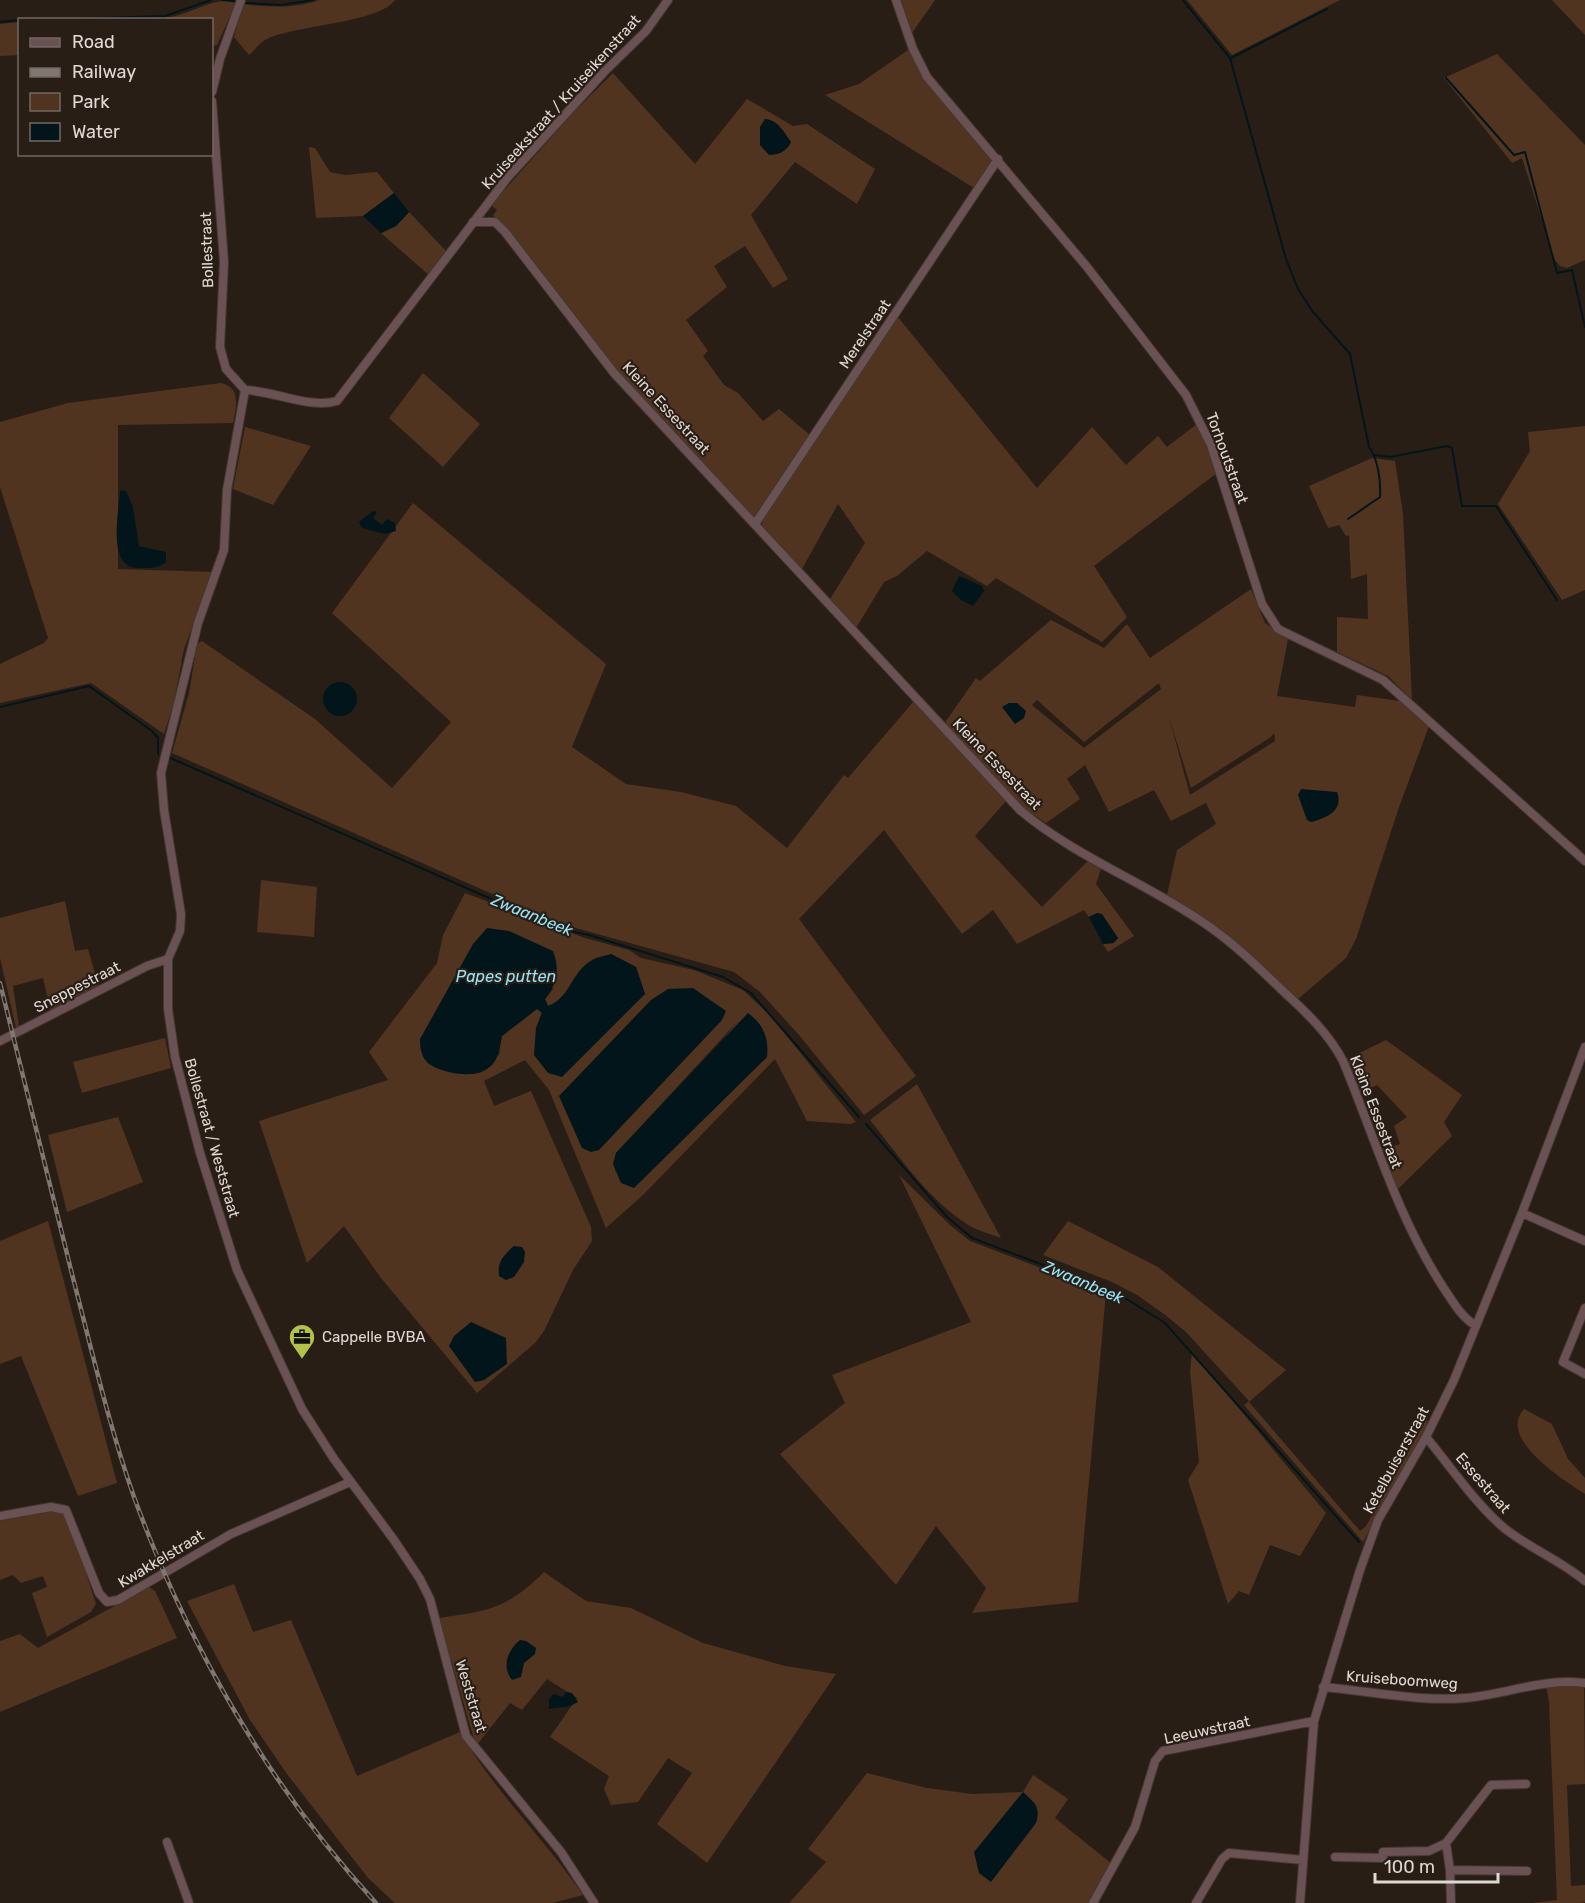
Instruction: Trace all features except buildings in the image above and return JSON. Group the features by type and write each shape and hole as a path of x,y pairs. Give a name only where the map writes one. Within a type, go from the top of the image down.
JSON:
{"street":[{"path":"213,88 220,59 241,0"},
{"name":"Kruiseekstraat / Kruiseikenstraat","path":"245,390 262,391 325,404 337,401 473,222 534,148 646,31 668,0"},
{"name":"Torhoutstraat","path":"897,0 912,49 927,77 1087,267 1189,401 1211,445 1262,604 1278,629 1383,680 1585,861"},
{"name":"Bollestraat","path":"213,114 224,262 220,347 226,369 245,390"},
{"name":"Merelstraat","path":"755,524 998,159"},
{"name":"Kleine Essestraat","path":"473,222 495,222 505,231 614,373 1021,811 1051,833 1204,923 1253,962 1312,1020 1337,1049 1343,1061 1391,1191 1421,1252 1453,1302 1475,1325"},
{"name":"Bollestraat / Weststraat","path":"245,390 227,490 224,550 198,623 161,773 164,810 181,914 180,931 168,959 168,1009 175,1058 191,1123 237,1270 302,1409 350,1482"},
{"name":"Sneppestraat","path":"0,1041 147,966 168,959"},
{"name":"Ketelbuiserstraat","path":"1300,1903 1314,1721 1378,1520 1426,1437 1454,1380 1522,1213 1585,1047"},
{"path":"1522,1213 1585,1240"},
{"path":"1585,1308 1563,1362 1585,1374"},
{"name":"Essestraat","path":"1426,1437 1486,1510 1506,1529 1565,1565 1585,1581"},
{"name":"Kwakkelstraat","path":"0,1516 51,1507 66,1510 99,1593 106,1602 118,1600 231,1534 350,1482"},
{"name":"Weststraat","path":"350,1482 394,1540 420,1579 430,1599 466,1736 561,1851 594,1903"},
{"name":"Kruiseboomweg","path":"1323,1687 1443,1699 1467,1698 1550,1682 1585,1683"},
{"name":"Leeuwstraat","path":"1093,1903 1135,1827 1155,1761 1163,1750 1314,1721"},
{"path":"1335,1857 1383,1858 1383,1852 1429,1851 1446,1843 1491,1785 1526,1784"},
{"path":"167,1842 189,1903"},
{"path":"1446,1843 1451,1903"},
{"path":"1196,1903 1222,1859 1229,1853 1304,1860"},
{"path":"1450,1870 1527,1871"}],"green space":[{"path":"319,0 395,0 386,8 372,14 280,34 267,39 249,55 234,37 243,4 291,6"},
{"path":"901,0 935,0 912,33"},
{"path":"1187,0 1340,0 1232,55"},
{"path":"1552,0 1585,0 1585,35"},
{"path":"225,1 236,3 217,45 213,46 213,18 168,18 182,14 212,3"},
{"path":"18,22 18,55 0,56 0,24"},
{"path":"908,50 934,92 989,153 992,162 974,188 825,95 859,84"},
{"path":"1497,54 1585,145 1585,260 1567,268 1560,266 1555,260 1522,158 1512,163 1444,78"},
{"path":"613,73 695,164 747,99 793,126 807,124 875,169 857,204 795,162 751,215 788,279 773,288 745,246 714,266 727,287 686,320 708,351 703,356 724,385 738,393 763,421 779,409 811,436 753,518 621,375 520,244 493,215 497,210 491,205 574,112"},
{"path":"309,147 315,148 330,172 345,175 377,172 394,193 363,216 316,218"},
{"path":"409,212 447,252 430,276 381,233 396,226"},
{"path":"897,316 1037,488 1092,427 1126,465 1158,436 1167,447 1197,424 1217,473 1094,566 1127,617 1102,642 996,578 987,586 927,551 897,576 884,582 856,628 830,599 865,543 838,504 802,569 765,531 762,525 763,518"},
{"path":"423,373 480,424 443,467 389,418"},
{"path":"221,383 228,385 235,394 233,423 118,425 118,569 213,572 184,649 174,702 164,734 91,683 0,703 0,664 44,643 48,638 0,487 0,422 68,403"},
{"path":"1585,426 1585,590 1562,600 1498,504 1530,451 1528,432"},
{"path":"245,427 311,446 273,505 233,489"},
{"path":"1372,458 1395,461 1403,514 1412,700 1388,676 1337,652 1337,617 1368,619 1367,574 1351,579 1349,535 1346,536 1339,525 1328,528 1309,486"},
{"path":"413,503 606,664 572,747 626,784 681,792 736,806 787,848 844,775 848,778 914,701 1006,801 975,836 1042,907 1090,859 1102,866 1096,884 1134,936 1108,952 1103,944 1114,943 1118,938 1097,913 1089,917 1084,910 1017,944 993,910 962,934 884,830 799,919 916,1076 864,1115 799,1035 760,992 734,972 558,923 172,753 189,693 197,644 202,641 315,719 392,788 451,722 332,613"},
{"path":"1251,589 1265,623 1288,639 1277,696 1355,707 1357,695 1400,701 1429,726 1398,810 1356,939 1346,958 1298,999 1235,944 1167,895 1177,850 1216,824 1206,803 1171,821 1154,790 1109,812 1085,765 1067,779 1080,799 1046,823 1025,809 944,724 976,678 980,681 1051,620 1104,648 1127,624 1150,658","holes":["1159,683 1161,689 1084,748 1032,705 1037,700 1084,742","1169,717 1191,788 1274,733 1275,741 1190,795"]},
{"path":"261,880 317,887 314,937 257,932"},
{"path":"465,893 585,938 629,950 641,958 694,970 743,990 769,1014 856,1122 851,1124 807,1121 775,1059 644,1194 606,1228 549,1090 525,1060 484,1081 494,1106 531,1091 591,1227 592,1241 573,1270 544,1331 536,1342 477,1393 381,1278 344,1226 307,1263 259,1121 388,1080 369,1052 437,963 443,935","holes":["611,954 636,967 645,994 536,1028 542,1012 537,1009 502,1036 499,1055 461,1073 428,1063 420,1039 437,1013 554,988 545,999 548,1006 560,1001 575,978","739,1020 615,1172 616,1153"]},
{"path":"65,901 75,951 88,949 99,987 51,1012 43,978 13,986 19,1027 16,1028 0,958 0,918"},
{"path":"165,1038 171,1068 82,1093 73,1062"},
{"path":"1386,1040 1462,1095 1444,1122 1452,1136 1396,1191 1380,1150 1400,1144 1394,1126 1407,1117 1377,1085 1359,1093 1347,1059"},
{"path":"917,1084 1001,1238 970,1226 941,1204 915,1177 870,1120"},
{"path":"118,1117 143,1182 67,1212 48,1135"},
{"path":"899,1175 951,1226 970,1241 1106,1293 1078,1602 972,1613 986,1588 936,1526 896,1585 780,1454 845,1403 832,1375 971,1322"},
{"path":"48,1221 117,1483 78,1496 21,1356 0,1364 0,1241"},
{"path":"1068,1221 1158,1267 1286,1370 1249,1402 1360,1531 1366,1526 1426,1420 1429,1422 1363,1542 1244,1405 1249,1401 1186,1332 1137,1295 1112,1282 1043,1255"},
{"path":"1192,1352 1326,1513 1300,1556 1270,1545 1249,1595 1239,1591 1228,1604 1188,1480 1199,1462 1190,1371"},
{"path":"1524,1409 1552,1424 1568,1459 1585,1478 1585,1494 1549,1469 1526,1445 1519,1433 1518,1420"},
{"path":"56,1511 63,1514 70,1523 96,1604 91,1612 47,1637 32,1593 47,1587 43,1576 21,1583 13,1575 0,1580 0,1521"},
{"path":"544,1572 586,1601 631,1608 703,1643 785,1666 836,1674 707,1863 657,1824 692,1773 668,1758 638,1802 611,1805 604,1789 609,1776 550,1737 577,1698 547,1679 522,1710 510,1703 476,1746 439,1618 496,1606 519,1594"},
{"path":"234,1584 253,1632 291,1620 357,1776 460,1732 488,1774 583,1895 553,1903 395,1903 368,1878 287,1774 250,1720 187,1601"},
{"path":"149,1587 155,1591 177,1638 0,1712 0,1641 20,1634 38,1648"},
{"path":"1546,1685 1584,1686 1585,1784 1567,1785 1571,1886 1585,1885 1585,1902 1579,1903 1533,1903 1557,1900 1549,1702"},
{"path":"867,1773 927,1788 972,1794 1023,1792 1033,1775 1068,1799 1055,1818 1112,1864 1090,1903 789,1903 826,1862 808,1849"}],"water":[{"path":"765,119 777,124 791,142 782,152 769,155 760,145 760,127"},
{"path":"394,193 409,212 396,226 381,233 363,216"},
{"path":"120,491 126,491 133,507 139,546 166,552 166,562 160,566 139,568 129,566 122,559 118,549 117,525"},
{"path":"373,511 377,512 373,518 382,525 387,519 395,523 396,531 385,534 362,528 359,522"},
{"path":"959,576 982,586 984,591 973,606 961,600 952,591"},
{"path":"340,682 352,687 357,699 352,711 340,716 328,711 323,699 328,687"},
{"path":"1009,703 1017,703 1026,711 1024,718 1015,724 1002,707"},
{"path":"1301,789 1337,792 1339,799 1336,809 1322,818 1311,822 1307,820 1298,795"},
{"path":"1097,913 1102,914 1118,938 1113,943 1103,944 1089,917"},
{"name":"Papes putten","path":"487,928 509,931 553,951 557,970 555,982 545,999 548,1006 562,997 585,965 594,959 611,954 636,967 645,994 562,1077 548,1073 534,1055 536,1028 542,1013 537,1009 502,1036 496,1059 487,1069 474,1074 466,1074 435,1067 426,1061 420,1039 473,944"},
{"path":"693,988 726,1011 722,1020 599,1150 591,1152 582,1148 559,1096 651,1000 668,989"},
{"path":"748,1013 758,1022 764,1032 767,1057 634,1188 621,1183 613,1164 616,1153"},
{"path":"514,1246 522,1247 525,1252 524,1262 514,1277 506,1280 499,1276 499,1266 504,1255"},
{"path":"471,1322 506,1338 507,1364 484,1380 475,1382 449,1346 454,1336"},
{"path":"520,1640 536,1648 535,1654 524,1663 521,1677 512,1680 507,1669 507,1658 512,1648"},
{"path":"566,1692 572,1693 578,1702 570,1706 549,1709 549,1700 553,1694 563,1697"},
{"path":"1023,1792 1036,1806 1038,1813 1036,1823 991,1882 979,1873 974,1852"}],"waterway":[{"path":"98,18 165,16 211,0"},
{"path":"223,0 234,1"},
{"path":"245,3 281,5 313,0"},
{"path":"1183,0 1230,58 1286,259 1298,289 1313,312 1350,354 1369,447 1378,470 1380,497 1348,519"},
{"path":"1231,58 1327,9"},
{"path":"0,22 18,20"},
{"path":"1446,78 1514,155 1525,152 1557,273 1572,270 1585,327"},
{"path":"1375,455 1390,457 1447,446 1452,448 1462,506 1496,506 1557,600"},
{"name":"Zwaanbeek","path":"0,707 89,686 152,731 158,738 158,754"},
{"name":"Zwaanbeek","path":"168,757 560,929 589,935 723,977 751,993 859,1117"},
{"name":"Zwaanbeek","path":"866,1124 947,1217 972,1238 1117,1293 1165,1323 1359,1542"}],"railway":[{"path":"0,983 109,1416 134,1497 156,1552 206,1660 235,1712 301,1811 376,1903"}],"place":[{"name":"Cappelle BVBA","path":"302,1360"}]}
